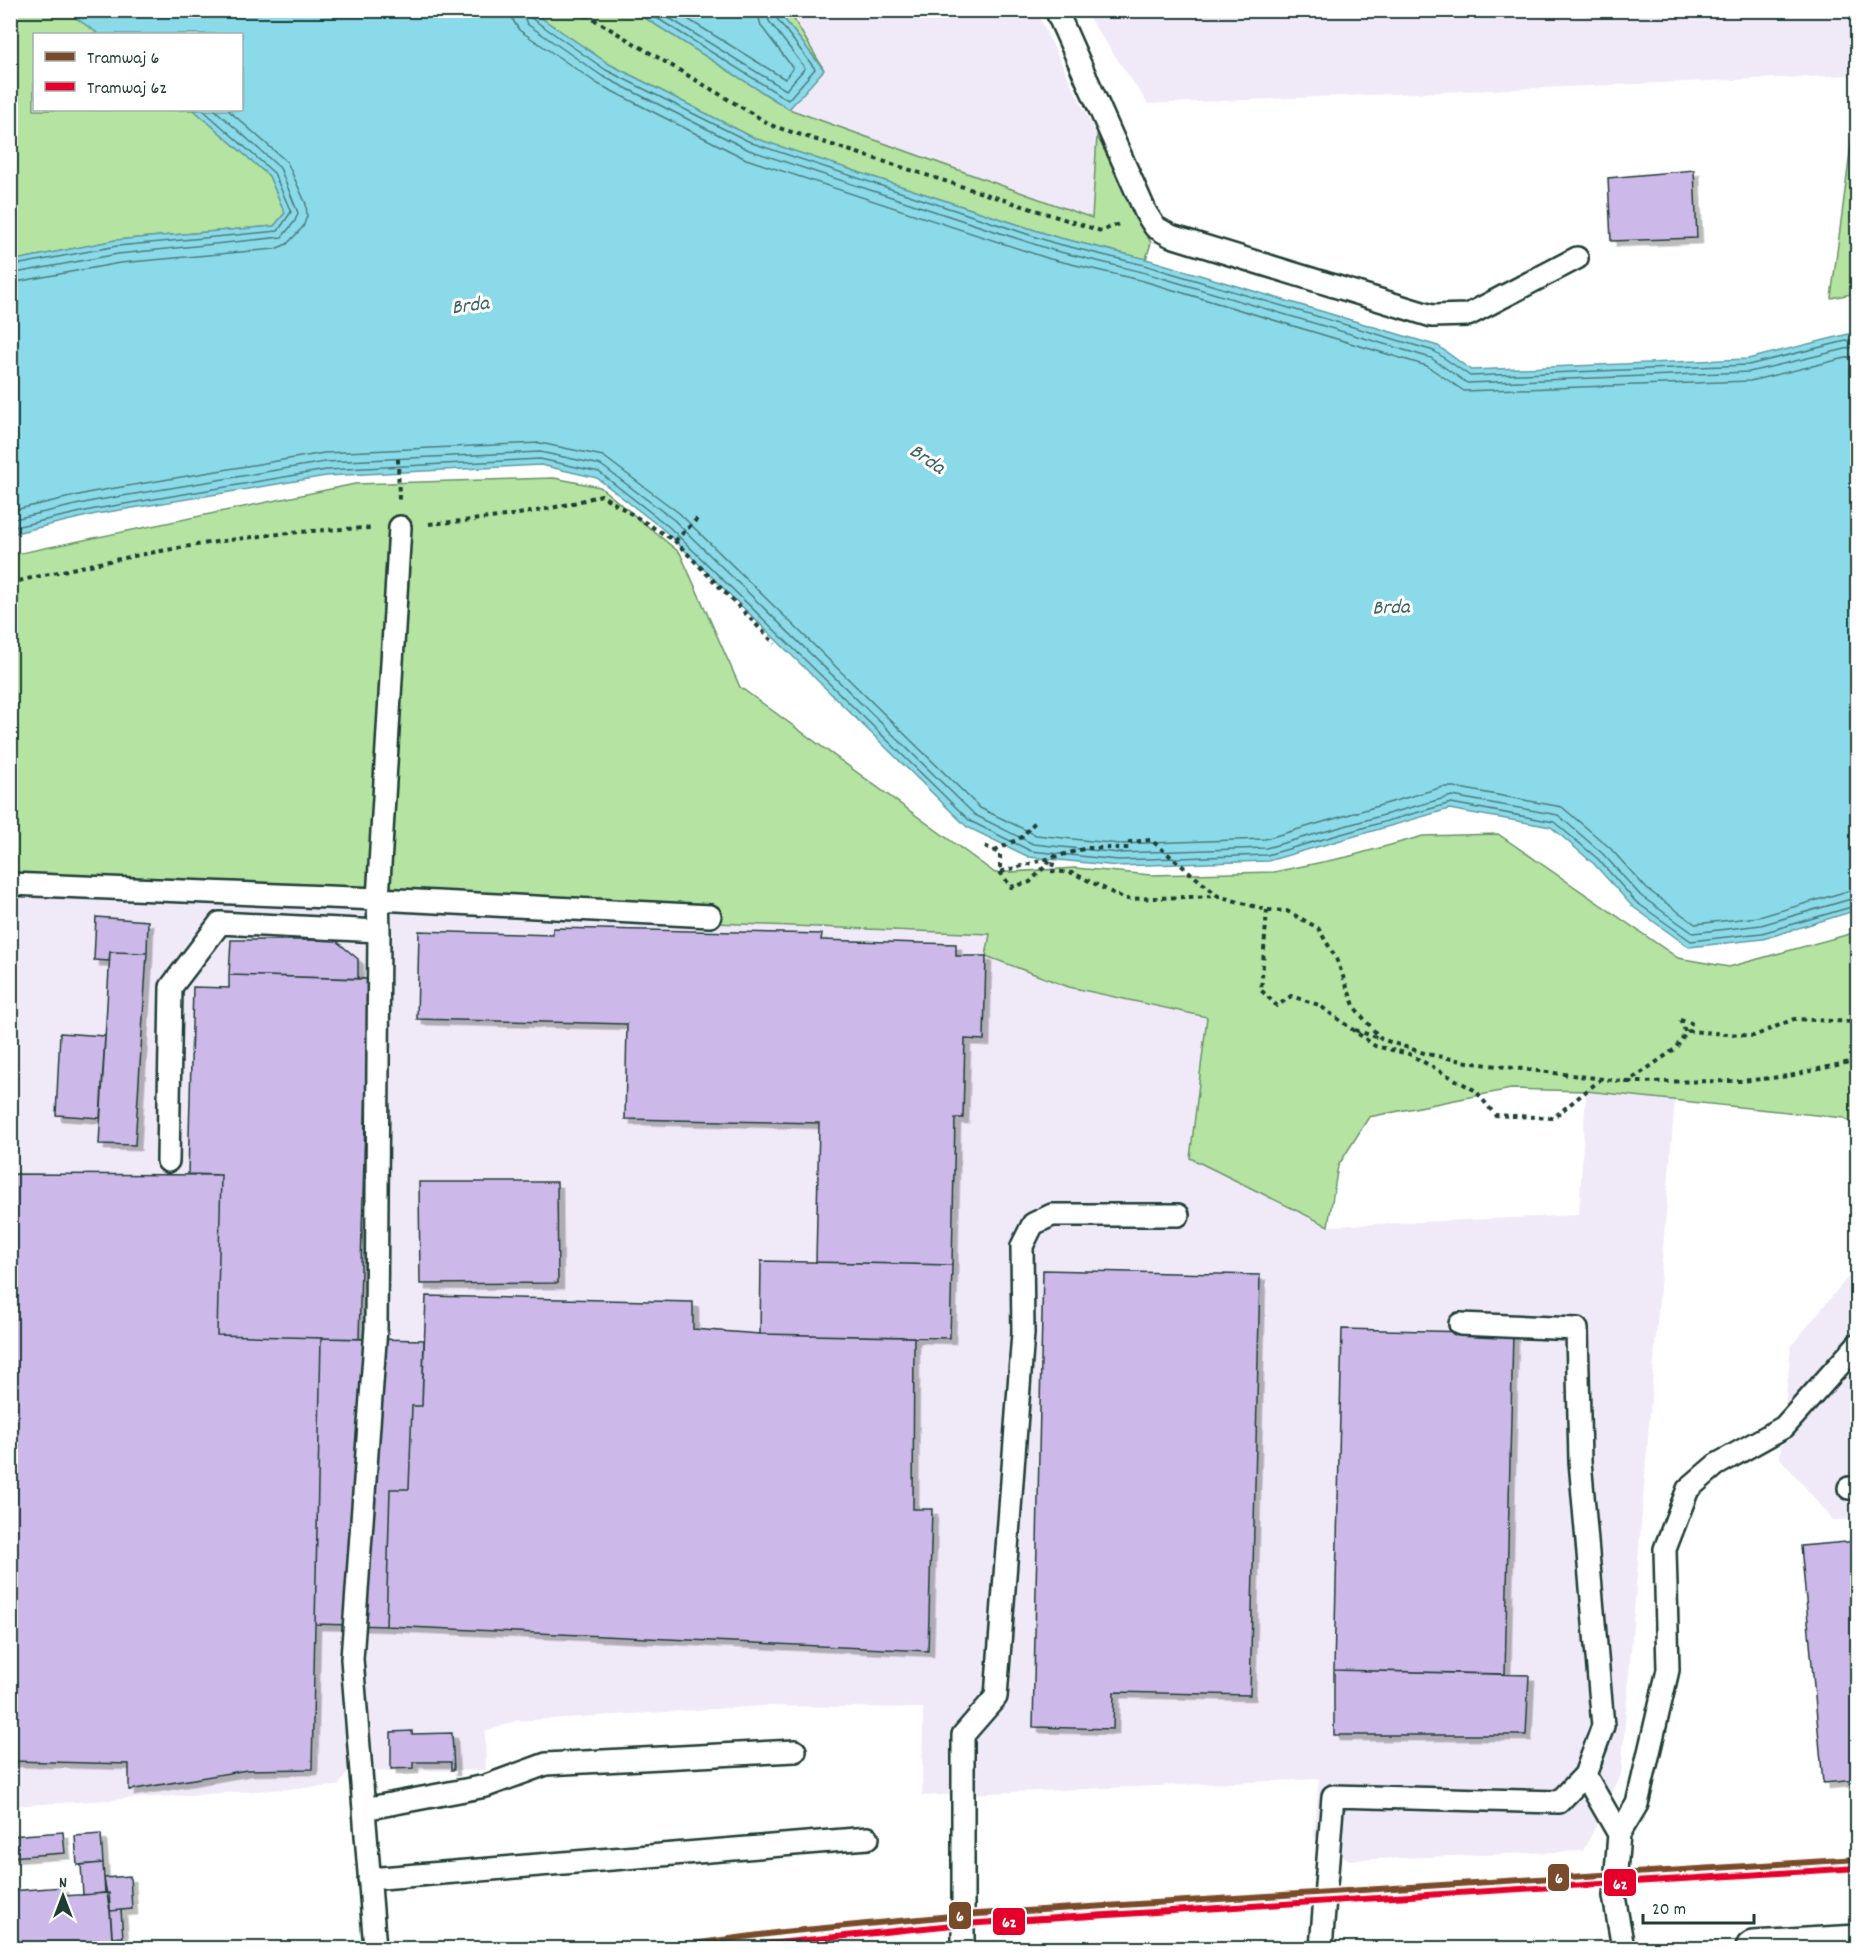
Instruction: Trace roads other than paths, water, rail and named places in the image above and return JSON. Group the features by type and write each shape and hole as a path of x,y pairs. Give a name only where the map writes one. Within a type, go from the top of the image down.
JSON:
{"street":[{"path":"1754,1948 1857,1942"}],"lane":[{"path":"1056,10 1146,213 1155,227 1171,236 1432,316 1468,315 1577,258"},
{"path":"375,1948 352,1659 376,1328 378,899 400,527"},
{"path":"10,884 378,899 710,916"},
{"path":"168,1161 171,987 220,923 379,931"},
{"path":"963,1948 963,1735 996,1697 1023,1333 1022,1246 1033,1224 1052,1215 1178,1215"},
{"path":"1322,1948 1333,1796 1559,1802 1586,1775 1603,1726 1580,1461 1577,1329 1460,1323"},
{"path":"1623,1948 1614,1896 1619,1834 1637,1804 1668,1670 1665,1549 1688,1489 1716,1465 1784,1427 1857,1344"},
{"path":"364,1809 486,1786 546,1764 795,1751"},
{"path":"1586,1775 1619,1834"},
{"path":"369,1879 868,1838"}],"water":[{"name":"Brda","path":"66,11 531,11 609,64 754,138 1056,237 1146,259 1438,346 1471,370 1748,359 1857,332 1857,910 1763,939 1689,947 1632,906 1594,864 1551,827 1449,809 1268,861 1118,866 1029,857 967,827 664,530 597,478 541,465 326,476 96,514 11,534 11,261 116,240 274,226 285,213 269,176 195,111 243,111 243,33 98,33"},
{"path":"634,11 778,11 824,70 789,109"}],"tram line":[{"name":"6","path":"662,1948 783,1932 962,1915 1858,1859"},
{"name":"6z","path":"727,1948 963,1924 1858,1868"}]}
